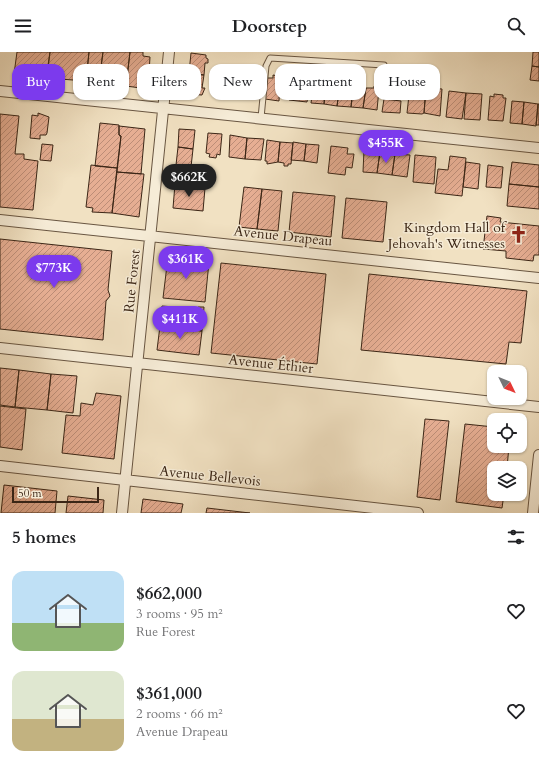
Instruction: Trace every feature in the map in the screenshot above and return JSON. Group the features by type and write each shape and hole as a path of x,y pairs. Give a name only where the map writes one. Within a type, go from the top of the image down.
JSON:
{"street":[{"name":"Rue Forest","path":"122,513 169,52"},
{"path":"0,90 539,148"},
{"name":"Avenue Drapeau","path":"0,220 539,278"},
{"name":"Avenue Éthier","path":"0,348 539,407"},
{"path":"533,513 539,455"},
{"name":"Avenue Bellevois","path":"0,466 418,513"}],"lane":[{"path":"261,118 266,66 270,58 374,64"}],"building":[{"path":"17,52 50,52 49,64 15,64"},
{"path":"50,52 89,52 88,64 73,64 73,80 65,79 65,64 48,64"},
{"path":"89,52 103,52 101,64 88,64"},
{"path":"103,52 130,52 129,64 101,64"},
{"path":"130,52 143,52 143,56 150,57 150,64 137,64 137,88 129,86"},
{"path":"533,52 539,52 539,67 532,66"},
{"path":"191,53 206,55 206,58 208,59 208,63 205,63 204,75 201,75 201,64 190,64"},
{"path":"532,66 539,67 539,81 530,80"},
{"path":"201,75 204,75 202,88 205,88 202,95"},
{"path":"273,75 275,75 275,100 279,101 267,99 267,78 273,78"},
{"path":"366,88 374,88 374,100 378,100 377,110 363,108 364,100 366,100"},
{"path":"440,89 442,89 440,116 424,113 425,100 440,100"},
{"path":"449,91 466,93 462,119 446,117"},
{"path":"466,93 482,94 480,120 464,119"},
{"path":"494,94 503,95 503,98 506,98 503,121 488,120 490,96 494,97"},
{"path":"289,100 307,100 307,102"},
{"path":"311,100 324,100 324,104 311,103"},
{"path":"324,100 338,100 337,106 324,104"},
{"path":"338,100 352,100 351,107 337,106"},
{"path":"352,100 364,100 363,108 351,107"},
{"path":"384,100 401,101 400,113 382,112"},
{"path":"408,100 425,100 424,113 407,113"},
{"path":"512,101 524,102 522,124 510,123"},
{"path":"524,102 538,104 536,126 522,124"},
{"path":"538,104 539,125 536,125"},
{"path":"38,113 49,117 47,133 46,135 40,135 40,139 30,138 32,115 38,116"},
{"path":"0,114 19,116 15,154 24,154 24,159 38,161 33,210 0,207"},
{"path":"100,123 119,125 119,135 121,136 117,168 95,166"},
{"path":"119,126 145,129 141,174 117,172 121,136 119,135"},
{"path":"179,129 195,130 193,149 178,147"},
{"path":"208,133 222,134 220,155 217,154 216,158 209,157 210,154 206,153"},
{"path":"230,135 247,138 245,159 229,157"},
{"path":"247,138 264,139 261,160 245,159"},
{"path":"267,140 280,142 278,162 267,164 267,161 265,161"},
{"path":"280,142 293,143 291,164 288,164 288,166 284,166 284,163 278,162"},
{"path":"293,142 306,144 304,161 291,160"},
{"path":"42,144 53,145 51,161 40,160"},
{"path":"306,144 319,145 317,163 304,161"},
{"path":"331,146 348,148 347,154 354,154 352,168 346,167 345,175 328,173"},
{"path":"178,147 193,149 191,167 176,165"},
{"path":"364,150 380,152 377,173 363,172"},
{"path":"380,152 395,154 392,175 377,173"},
{"path":"395,154 410,155 407,177 392,175"},
{"path":"415,155 436,157 434,184 413,182"},
{"path":"450,156 466,158 462,196 435,193 438,169 448,170"},
{"path":"466,162 480,164 478,189 463,187"},
{"path":"512,162 539,165 539,187 509,184"},
{"path":"91,165 117,168 112,213 92,212 93,208 86,207"},
{"path":"488,165 503,167 501,188 486,187"},
{"path":"117,172 144,174 139,217 112,213"},
{"path":"175,184 205,188 203,211 173,208"},
{"path":"509,184 539,187 539,209 507,206"},
{"path":"244,187 262,189 257,229 239,227"},
{"path":"262,189 282,191 278,231 257,229"},
{"path":"293,192 335,196 331,237 289,232"},
{"path":"346,198 387,202 383,242 342,238"},
{"path":"487,216 501,218 500,222 539,226 539,255 534,255 533,261 506,258 506,251 483,249"},
{"path":"0,239 112,251 108,290 110,296 106,301 103,340 0,329"},
{"path":"168,257 209,262 205,302 163,298"},
{"path":"221,263 326,274 317,364 211,353"},
{"path":"369,274 527,291 521,343 509,342 506,364 361,350"},
{"path":"162,306 198,309 198,307 204,307 202,331 160,326"},
{"path":"160,326 202,331 199,355 157,350"},
{"path":"0,368 19,370 15,407 0,405"},
{"path":"19,370 51,374 47,410 15,407"},
{"path":"51,374 77,376 73,413 47,410"},
{"path":"96,393 121,396 114,459 62,453 66,415 80,416 81,403 93,405"},
{"path":"0,406 26,409 22,450 0,447"},
{"path":"425,419 449,421 440,500 417,497"},
{"path":"465,424 487,426 487,453 508,453 508,461 487,461 487,501 503,501 502,508 456,502"},
{"path":"4,485 57,491 55,513 1,513"},
{"path":"68,496 104,500 103,513 66,513"},
{"path":"143,499 183,504 181,513 141,513"},
{"path":"207,508 250,513 206,513"}],"place":[{"name":"Kingdom Hall of Jehovah's Witnesses","path":"518,235"}]}
